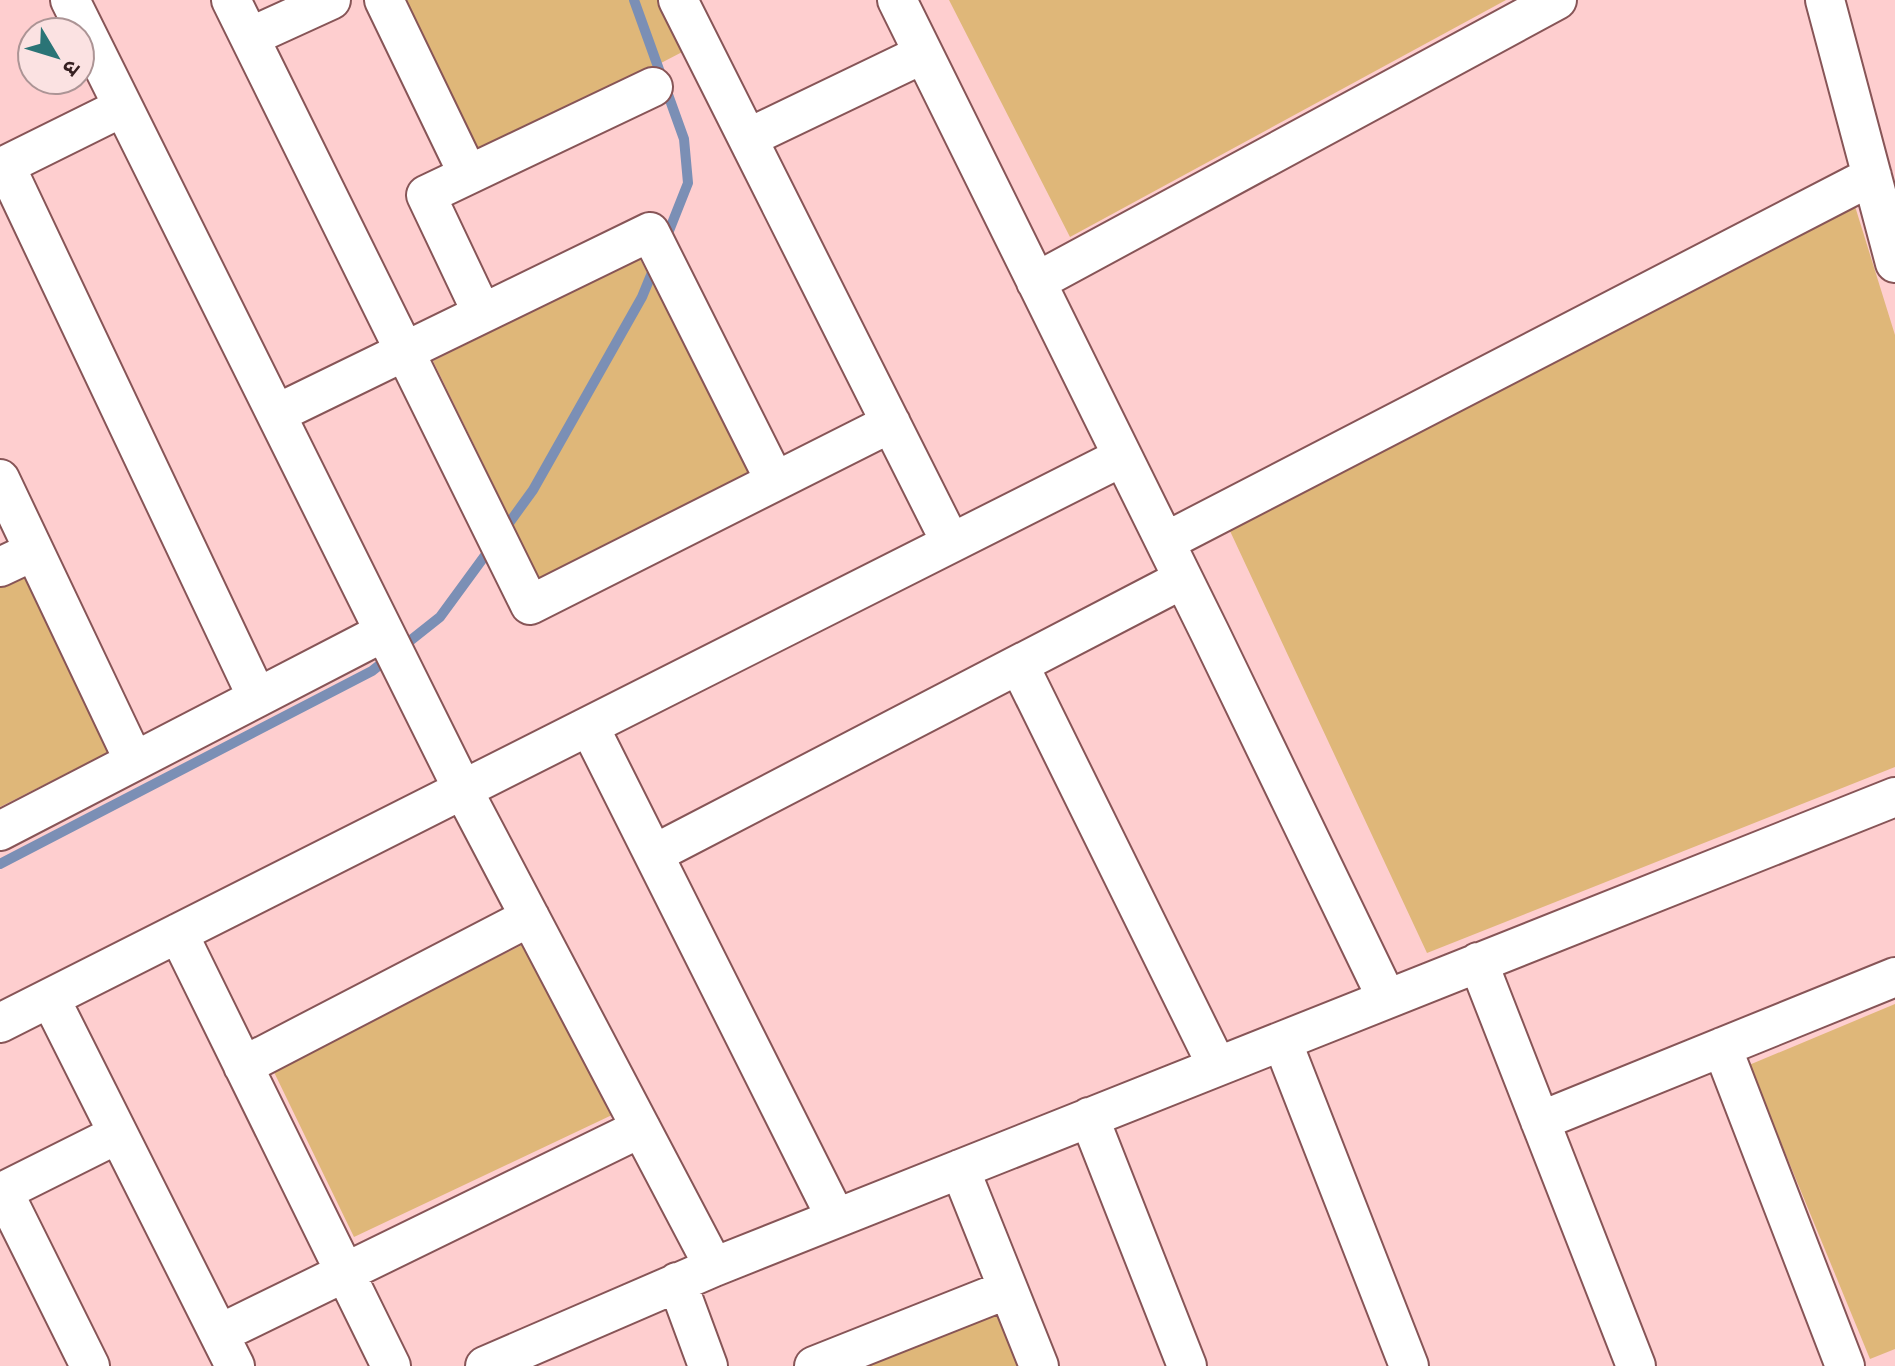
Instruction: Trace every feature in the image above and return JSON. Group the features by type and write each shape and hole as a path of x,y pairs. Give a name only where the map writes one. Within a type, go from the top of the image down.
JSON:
{"street":[{"path":"70,0 463,790 714,1267"},
{"path":"231,0 530,605 891,423"},
{"path":"250,37 331,0"},
{"path":"384,0 468,174"},
{"path":"678,0 951,543"},
{"path":"897,0 1387,999"},
{"path":"1036,282 1557,0"},
{"path":"1825,0 1895,263"},
{"path":"748,138 923,54"},
{"path":"482,313 426,195 653,87"},
{"path":"123,107 2,166 257,697"},
{"path":"1165,542 1872,176"},
{"path":"276,414 650,232 775,481"},
{"path":"0,1023 1122,457"},
{"path":"0,479 134,761"},
{"path":"0,567 34,551"},
{"path":"654,854 1183,579"},
{"path":"0,831 257,697 392,648"},
{"path":"1019,665 1217,1066"},
{"path":"589,726 836,1218"},
{"path":"485,1366 539,1355 677,1282 1895,797"},
{"path":"243,1066 530,917"},
{"path":"178,933 391,1366"},
{"path":"1478,962 1636,1366"},
{"path":"1540,1121 1895,977"},
{"path":"50,998 227,1350 345,1272 641,1128"},
{"path":"1282,1041 1409,1366"},
{"path":"1722,1047 1845,1366"},
{"path":"1089,1117 1187,1366"},
{"path":"90,1366 2,1192 118,1134"},
{"path":"960,1169 1039,1366"},
{"path":"677,1282 708,1366"},
{"path":"814,1366 1008,1289"}],"shaded area":[{"path":"391,0 661,0 686,50 471,162"},
{"path":"949,0 1506,0 1070,237"},
{"path":"1854,203 1895,335 1895,767 1427,953 1230,531"},
{"path":"639,257 752,472 540,580 433,361"},
{"path":"22,568 113,750 0,807 0,579"},
{"path":"522,945 612,1115 354,1237 272,1068"},
{"path":"1895,1004 1895,1349 1870,1359 1749,1065"},
{"path":"1003,1311 1025,1366 864,1366"}],"waterway":[{"path":"634,0 684,139 688,183 665,241"},
{"path":"504,530 533,490 642,297 656,263"},
{"path":"0,864 372,671 440,617 492,546"}]}
